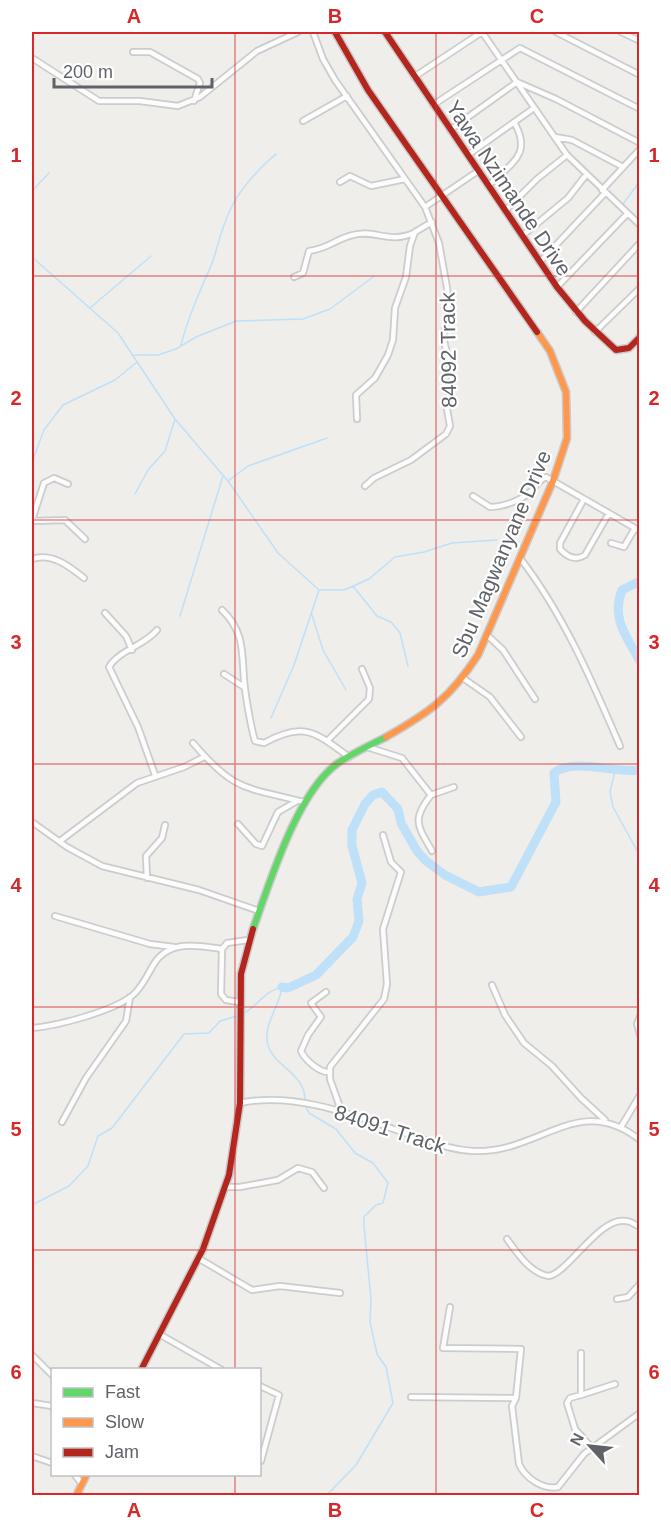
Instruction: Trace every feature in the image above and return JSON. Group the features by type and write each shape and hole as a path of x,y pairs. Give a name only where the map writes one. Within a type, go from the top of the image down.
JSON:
{"main road":[{"name":"Sbu Magwanyane Drive","path":"142,1368 198,1258 226,1187 240,1103 239,1004 242,966 248,940 300,802 322,778 349,757 430,712 463,678 487,635 553,481 564,449 568,426 568,402 560,372 550,351 443,194 368,90 335,32"},
{"name":"Yawa Nzimande Drive","path":"385,32 522,237 576,312 613,348 620,350 629,348 639,338"},
{"path":"76,1496 86,1476"}],"street":[{"path":"32,58 99,102 140,101 178,106 194,101 257,51 298,32"},
{"name":"84092 Track","path":"313,32 323,59 425,207 442,254 448,298 449,317 443,336 452,377 447,404 449,430 408,462 374,478 365,486"},
{"path":"414,77 482,32 567,156 639,225"},
{"path":"556,32 639,75"},
{"path":"621,32 639,41"},
{"path":"433,105 516,48 523,49 639,109"},
{"path":"133,52 150,52 198,79 200,83 194,101"},
{"path":"450,130 517,82"},
{"path":"517,82 556,99 639,143"},
{"path":"303,121 347,96"},
{"path":"468,155 534,108"},
{"path":"488,186 523,149 523,141 514,122"},
{"path":"554,137 572,140 622,167"},
{"path":"540,262 639,149"},
{"path":"505,211 537,179 567,156"},
{"path":"425,207 478,171"},
{"path":"522,237 568,198 586,175"},
{"path":"340,182 350,176 371,186 405,179"},
{"path":"557,287 627,214"},
{"path":"294,277 303,273 309,251 324,249 350,236 360,234 396,238 415,232 432,222"},
{"path":"357,419 356,395 379,373 391,348 395,308 406,278 408,253 415,232"},
{"path":"576,312 639,243"},
{"path":"595,332 639,288"},
{"path":"68,484 54,478 44,483 32,520 66,520 85,539"},
{"path":"474,496 486,506 494,508 526,495 544,478 553,481 637,530 624,547 611,543"},
{"path":"584,499 560,543 560,549 570,556 579,558 585,555 609,513"},
{"path":"32,559 42,555 50,557 84,578"},
{"path":"520,558 537,581 583,659 620,746"},
{"path":"222,610 234,623 241,636 246,689 257,743 264,743 286,732 298,730 316,734 349,757"},
{"path":"105,613 126,636 132,650"},
{"path":"155,775 138,727 109,670 111,663 148,640 157,630"},
{"path":"487,635 503,650 535,699"},
{"path":"327,741 369,699 370,688 362,669"},
{"path":"224,674 246,689"},
{"path":"463,678 490,697 521,737"},
{"path":"193,743 204,757 231,782 257,792 300,802"},
{"path":"367,747 402,758 431,795"},
{"path":"60,841 126,790 155,775 184,767 204,757"},
{"path":"432,852 418,822 421,809 431,795 454,787"},
{"path":"238,824 256,844 263,845 278,812 300,802"},
{"path":"32,822 102,866 200,890 259,911"},
{"path":"147,878 146,856 162,838 165,825"},
{"path":"328,1072 381,1005 386,992 383,929 401,872 390,862 383,835"},
{"path":"55,916 150,944 222,948"},
{"path":"239,1004 226,1000 221,994 222,948 227,943 248,940"},
{"path":"32,1028 114,1006 130,997 142,986 156,961 174,947"},
{"path":"492,985 505,1015 524,1043 552,1066 580,1098 606,1120 639,1140"},
{"path":"326,992 311,1003 321,1017 308,1035 301,1051 303,1056 322,1072 328,1072"},
{"path":"62,1122 86,1078 126,1021 130,997"},
{"path":"639,1016 637,1024 639,1035"},
{"path":"328,1072 342,1113"},
{"path":"621,1127 639,1095"},
{"name":"84091 Track","path":"240,1103 268,1099 305,1104 342,1113 447,1148 476,1151 503,1149 585,1121 606,1120"},
{"path":"226,1187 240,1187 278,1179 298,1168 312,1172 324,1188"},
{"path":"507,1239 522,1259 539,1274 549,1276 558,1272 589,1241 616,1223 627,1221 639,1227"},
{"path":"198,1258 252,1290 280,1286 340,1293"},
{"path":"617,1299 628,1297 639,1284"},
{"path":"450,1307 443,1348 521,1349 516,1398 512,1411 519,1464 529,1477 550,1488 561,1485 573,1466 591,1448 639,1413"},
{"path":"159,1334 218,1368"},
{"path":"581,1353 581,1395"},
{"path":"32,1355 51,1374"},
{"path":"591,1448 575,1429 567,1406 569,1398 615,1384"},
{"path":"261,1386 279,1395 261,1461"},
{"path":"411,1397 516,1398"},
{"path":"32,1402 51,1406"},
{"path":"32,1456 51,1463"},
{"path":"76,1476 82,1484"}],"waterway":[{"path":"181,345 227,216 251,178 276,154"},
{"path":"32,191 49,173"},
{"path":"623,204 640,181"},
{"path":"90,308 151,256"},
{"path":"32,257 118,333 175,419 228,481 278,553 319,590 344,590 369,579 395,557 424,552 452,543 497,540"},
{"path":"133,355 158,355 236,321 303,319 330,309 373,277"},
{"path":"32,462 44,430 63,405 115,380 137,362"},
{"path":"135,494 148,470 165,451 175,419"},
{"path":"228,481 248,466 327,438"},
{"path":"180,616 223,476"},
{"path":"640,581 622,590 618,609 625,635 640,661"},
{"path":"353,586 377,616 391,622 400,633 408,666"},
{"path":"271,718 294,665 319,590"},
{"path":"312,615 323,650 346,690"},
{"path":"282,987 288,988 316,975 353,937 359,921 357,899 362,883 352,846 352,830 365,804 373,795 382,792 398,809 401,823 417,851 426,861 445,875 479,892 511,887 556,802 554,773 572,766 640,770"},
{"path":"615,771 610,792 613,807 640,856"},
{"path":"242,1014 265,995 282,987 268,1027 267,1041 275,1057 300,1083 305,1101"},
{"path":"32,1205 69,1186 88,1166 98,1136 112,1128 184,1034 209,1033 220,1021 237,1016"},
{"path":"305,1105 309,1113 336,1129 355,1153 373,1163 388,1183 383,1203 376,1205 364,1217 364,1226 371,1299 370,1322 377,1354 386,1367 393,1403 356,1465 326,1496"}],"traffic: fast":[{"path":"253,929 286,839 310,795 323,777 338,763 386,737"}],"traffic: slow":[{"path":"386,737 438,703 458,682 478,655 553,481 567,438 566,392 550,351 537,332"},
{"path":"76,1496 86,1476"}],"traffic: jam":[{"path":"335,32 368,90 537,332"},
{"path":"385,32 557,287 585,321 616,350 629,348 640,337"},
{"path":"142,1368 203,1249 229,1175 240,1103 241,974 253,929"}]}
